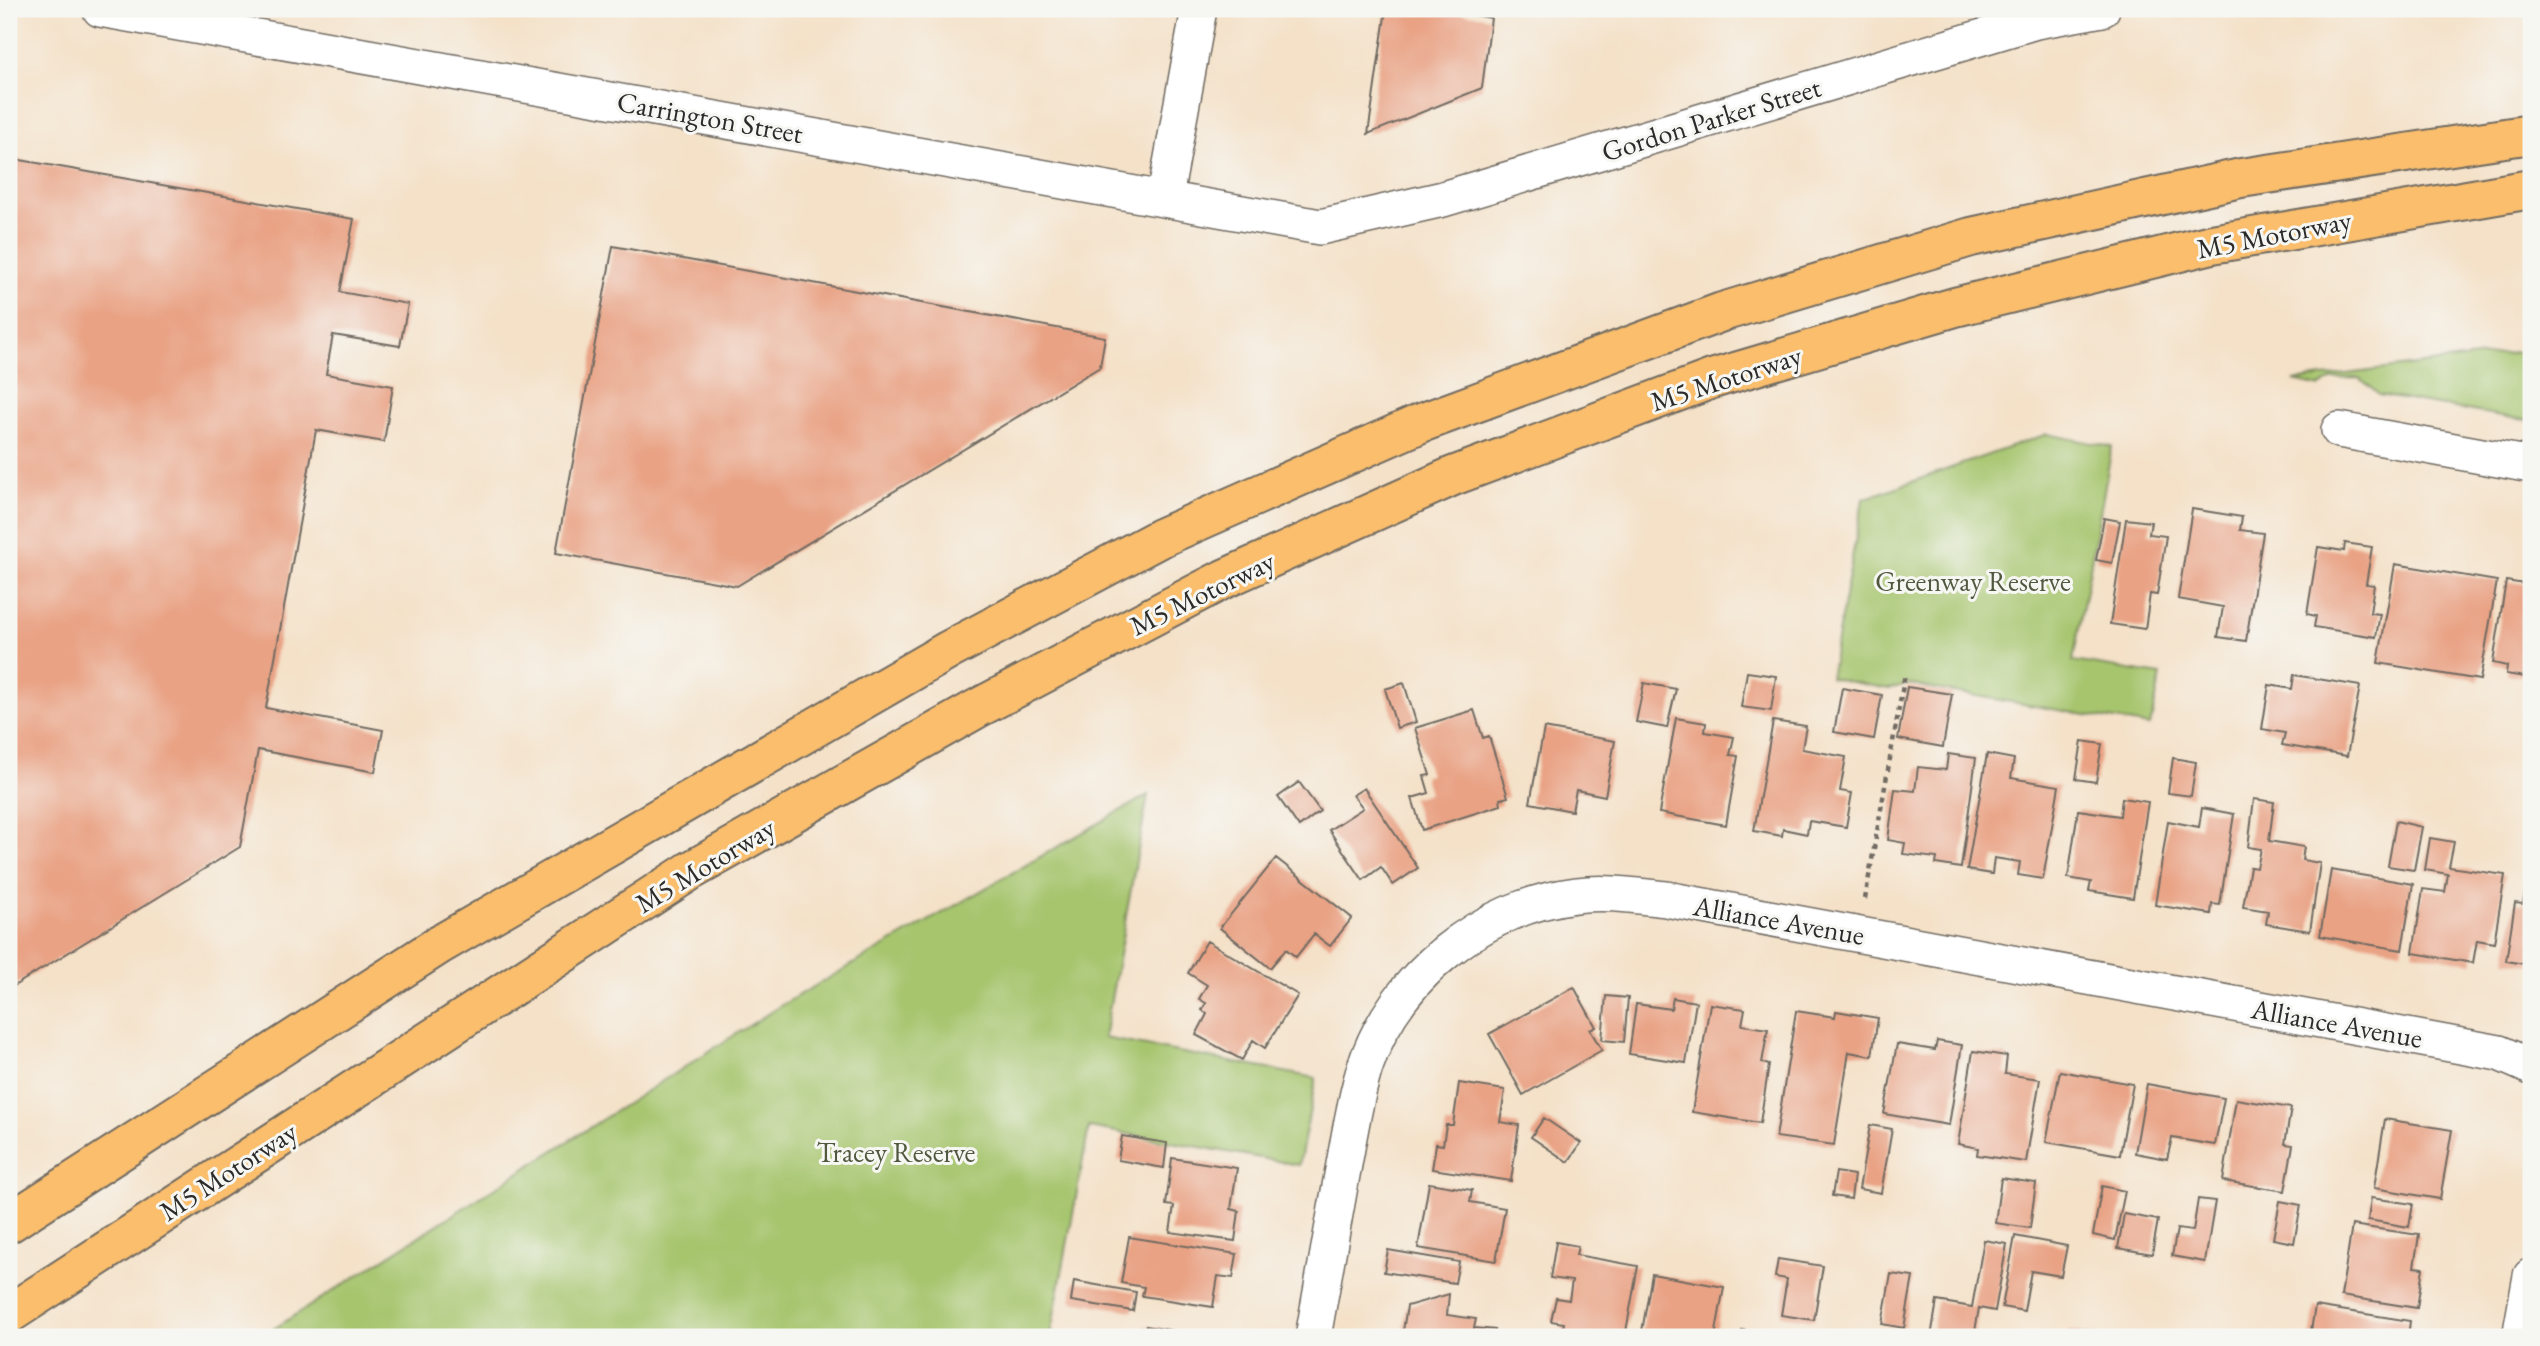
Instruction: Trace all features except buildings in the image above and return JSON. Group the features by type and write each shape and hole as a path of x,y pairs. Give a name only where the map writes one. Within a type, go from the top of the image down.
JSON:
{"highway":[{"name":"M5 Motorway","path":"9,1223 439,945 949,650 1160,538 1421,423 1722,312 1971,237 2241,178 2531,134"},
{"name":"M5 Motorway","path":"9,1314 690,871 978,708 1224,579 1453,476 1712,379 1955,307 2212,244 2531,189"}],"street":[{"name":"Carrington Street","path":"100,9 1165,197 1320,227"},
{"path":"1165,197 1199,9"},
{"name":"Gordon Parker Street","path":"1320,227 1443,199 2036,21 2102,9"},
{"path":"2339,430 2531,465"},
{"name":"Alliance Avenue","path":"1313,1337 1354,1107 1366,1065 1386,1022 1410,984 1448,950 1487,923 1532,905 1577,895 1624,894 1666,900 2499,1053 2531,1068"},
{"path":"2520,1337 2531,1276"}],"path":[{"path":"1858,935 1905,674"}],"green space":[{"path":"2531,350 2531,421 2379,395 2360,378 2333,379 2320,387 2293,381"},
{"name":"Greenway Reserve","path":"2047,434 2112,447 2073,661 2161,675 2150,726 1907,684 1889,689 1830,678 1863,499"},
{"name":"Tracey Reserve","path":"1148,795 1104,1038 1316,1078 1299,1165 1089,1127 1050,1337 261,1337 780,1006"}]}
